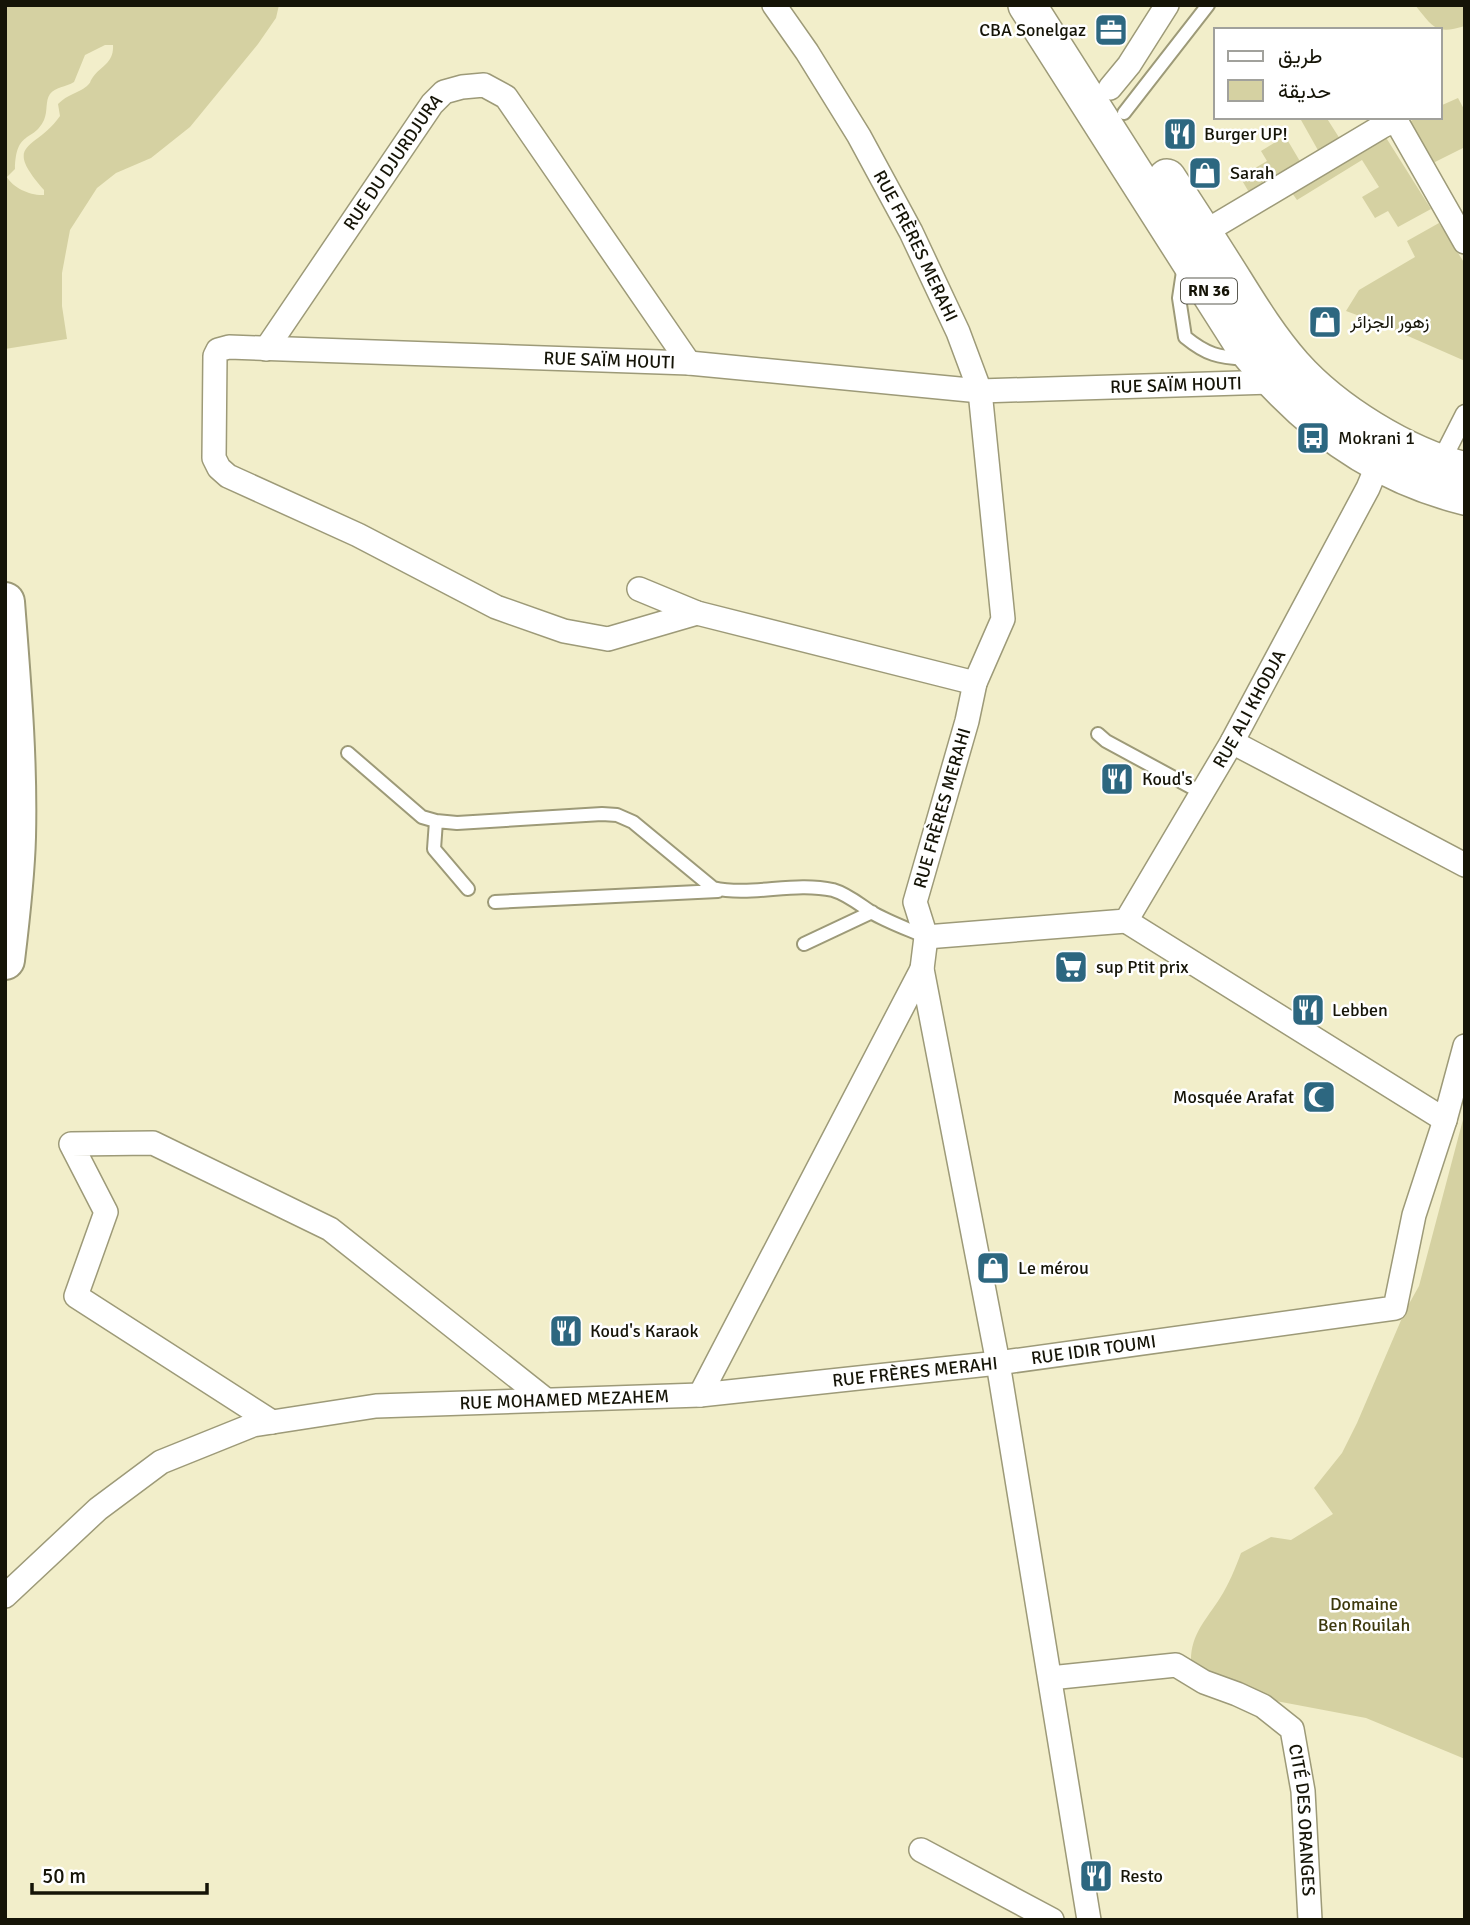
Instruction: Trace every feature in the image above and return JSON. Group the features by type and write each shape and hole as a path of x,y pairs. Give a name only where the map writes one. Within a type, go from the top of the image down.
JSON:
{"highway":[{"path":"5,602 16,812 12,900 5,960"}],"main road":[{"name":"RN 36","path":"1027,5 1194,244 1294,367 1317,389 1366,425 1394,442 1453,467"},
{"name":"RN 36","path":"1056,5 1117,101 1266,371 1302,409 1341,440 1378,464 1422,484 1465,496"}],"street":[{"name":"RUE FRÈRES MERAHI","path":"700,1395 998,1363 922,969 926,937 915,902 967,722 975,683 1003,619 980,391 958,332 911,232 859,136 807,52 774,5"},
{"path":"1117,101 1129,65 1167,5"},
{"name":"RUE DU DJURDJURA","path":"266,349 432,104 444,92 484,85 506,97 689,363"},
{"path":"1194,244 1387,123 1399,126 1465,242"},
{"name":"RUE SAÏM HOUTI","path":"697,613 608,639 564,631 496,607 358,535 228,476 219,468 214,458 215,356 218,350 229,347 689,363 980,391 1266,371"},
{"path":"1453,467 1465,414"},
{"name":"RUE ALI KHODJA","path":"1126,921 1232,742 1368,488 1378,464"},
{"path":"639,589 697,613 975,683"},
{"path":"1232,742 1465,865"},
{"path":"926,937 1126,921 1445,1120"},
{"path":"700,1395 922,969"},
{"name":"RUE IDIR TOUMI","path":"998,1363 1395,1308 1414,1216 1445,1120 1465,1046"},
{"path":"271,1422 76,1296 106,1212 71,1144 153,1143 330,1229 546,1400"},
{"path":"998,1363 1089,1920"},
{"name":"RUE MOHAMED MEZAHEM","path":"5,1597 98,1509 161,1462 253,1424 376,1406 700,1395"},
{"name":"CITÉ DES ORANGES","path":"1049,1678 1176,1665 1204,1682 1263,1706 1292,1729 1303,1791 1310,1920"},
{"path":"921,1850 1052,1920"}],"lane":[{"path":"1117,101 1208,5"},
{"path":"1098,734 1106,741 1202,793"},
{"path":"348,753 422,817 457,823 617,815 633,821 713,888 725,891"},
{"path":"436,821 434,849 468,889"},
{"path":"495,902 801,887 834,891 926,937"},
{"path":"804,944 872,912"}],"green space":[{"path":"5,5 279,5 276,18 258,44 190,127 151,158 116,173 97,188 70,230 62,273 62,306 67,339 5,349","holes":["105,45 113,45 112,56 107,63 87,86 58,104 60,116 24,154 25,163 44,190 44,195 18,188 7,177 15,169 18,148 44,120 50,94 74,82 85,55"]},
{"path":"1415,5 1465,5 1465,26 1442,29 1426,19"},
{"path":"1458,98 1465,111 1465,147 1433,163 1409,122 1414,119 1442,119 1442,105"},
{"path":"1327,119 1340,139 1319,152 1301,120"},
{"path":"1285,136 1301,163 1250,194 1240,177 1267,161 1261,151"},
{"path":"1385,136 1431,209 1398,227 1388,211 1375,218 1362,197 1379,187 1362,160 1297,200 1292,193"},
{"path":"1439,223 1465,264 1465,361 1346,311 1359,290 1415,257 1407,241"},
{"name":"Domaine Ben Rouilah","path":"1465,1112 1465,1759 1366,1718 1276,1701 1232,1689 1191,1663 1191,1653 1196,1636 1226,1587 1241,1553 1271,1537 1291,1540 1333,1514 1314,1488 1342,1453 1405,1311 1419,1286"}],"place":[{"name":"CBA Sonelgaz","path":"1111,30"},
{"name":"Burger UP!","path":"1180,134"},
{"name":"Sarah","path":"1205,173"},
{"name":"زهور الجزائر","path":"1325,322"},
{"name":"Mokrani 1","path":"1313,438"},
{"name":"Koud's","path":"1117,779"},
{"name":"sup Ptit prix","path":"1071,967"},
{"name":"Lebben","path":"1308,1010"},
{"name":"Mosquée Arafat","path":"1319,1097"},
{"name":"Le mérou","path":"993,1268"},
{"name":"Koud's Karaok","path":"566,1331"},
{"name":"Resto","path":"1096,1876"}]}
